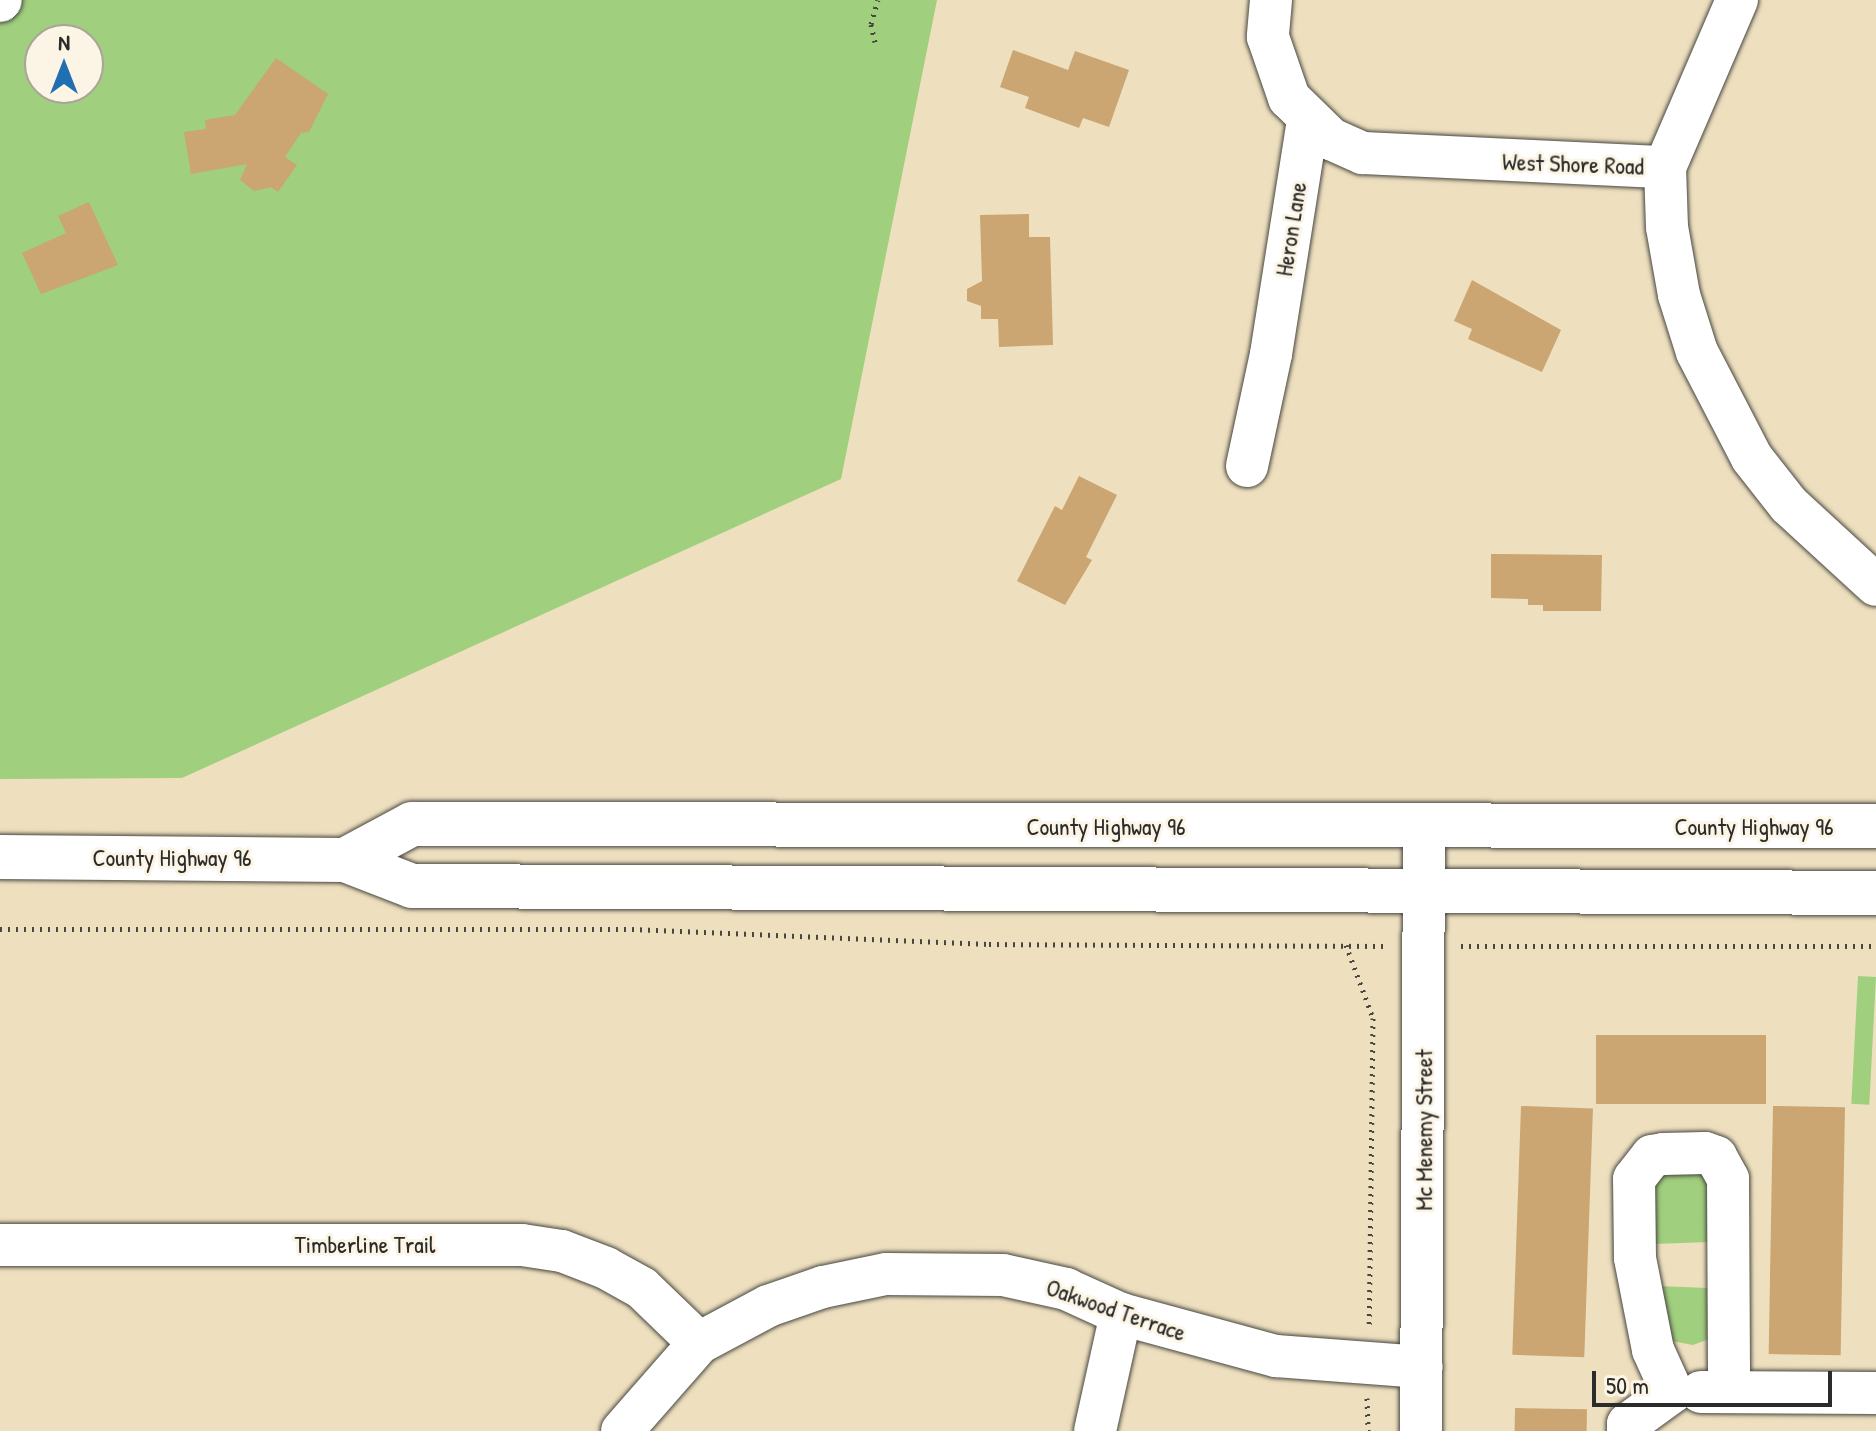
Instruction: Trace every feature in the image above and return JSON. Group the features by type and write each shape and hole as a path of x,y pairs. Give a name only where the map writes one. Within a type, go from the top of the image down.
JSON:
{"main road":[{"name":"County Highway 96","path":"345,860 412,824 1424,828 1876,826"},
{"name":"County Highway 96","path":"0,857 345,860 412,886 1876,893"}],"street":[{"path":"1271,0 1268,37 1275,70 1308,121"},
{"name":"West Shore Road","path":"1308,121 1331,139 1390,158 1665,167 1737,0"},
{"name":"Heron Lane","path":"1247,466 1271,354 1308,121"},
{"path":"1665,167 1667,227 1679,295 1721,407 1789,505 1876,585"},
{"name":"Mc Menemy Street","path":"1421,1431 1424,828"},
{"path":"1672,1392 1653,1350 1635,1258 1634,1179 1652,1156 1705,1153 1716,1157 1728,1179 1729,1391"},
{"name":"Timberline Trail","path":"0,1245 522,1245 562,1251 606,1268 642,1288 699,1343"},
{"name":"Oakwood Terrace","path":"622,1431 699,1343 768,1306 823,1287 886,1274 1003,1275 1066,1289 1121,1314 1276,1356 1422,1367"},
{"path":"1095,1431 1121,1314"},
{"path":"1628,1431 1628,1424 1672,1392 1876,1393"}],"path":[{"path":"875,42 871,24 878,0"},
{"path":"0,929 632,929 989,944 1876,946"},
{"path":"1346,945 1373,1018 1368,1431"}],"green space":[{"path":"0,0 937,0 841,479 182,778 0,779"},
{"path":"1858,976 1876,977 1869,1105 1851,1104"},
{"path":"1702,1173 1710,1187 1709,1242 1654,1244 1654,1185 1661,1174"},
{"path":"1658,1286 1708,1288 1709,1339 1693,1345 1672,1341"}],"building":[{"path":"1013,50 1068,70 1075,51 1129,70 1109,127 1083,118 1079,128 1025,108 1029,97 1000,87"},
{"path":"276,58 328,94 309,132 301,133 285,157 297,165 278,192 271,187 254,191 240,180 247,164 191,174 184,132 206,129 205,120 235,115"},
{"path":"89,202 118,265 41,294 22,253 66,233 58,216"},
{"path":"1029,214 1029,237 1050,237 1053,345 999,347 998,319 981,319 981,306 967,301 967,289 982,281 980,215"},
{"path":"1472,280 1561,330 1542,372 1468,339 1472,329 1454,321"},
{"path":"1079,476 1117,495 1086,557 1092,560 1065,605 1017,581 1055,506 1062,510"},
{"path":"1491,554 1602,555 1601,611 1543,611 1543,605 1528,605 1528,599 1491,598"},
{"path":"1596,1035 1766,1035 1766,1104 1596,1104"},
{"path":"1521,1106 1593,1109 1584,1357 1512,1355"},
{"path":"1773,1106 1845,1107 1841,1355 1769,1354"},
{"path":"1515,1408 1587,1409 1587,1431 1515,1431"}]}
